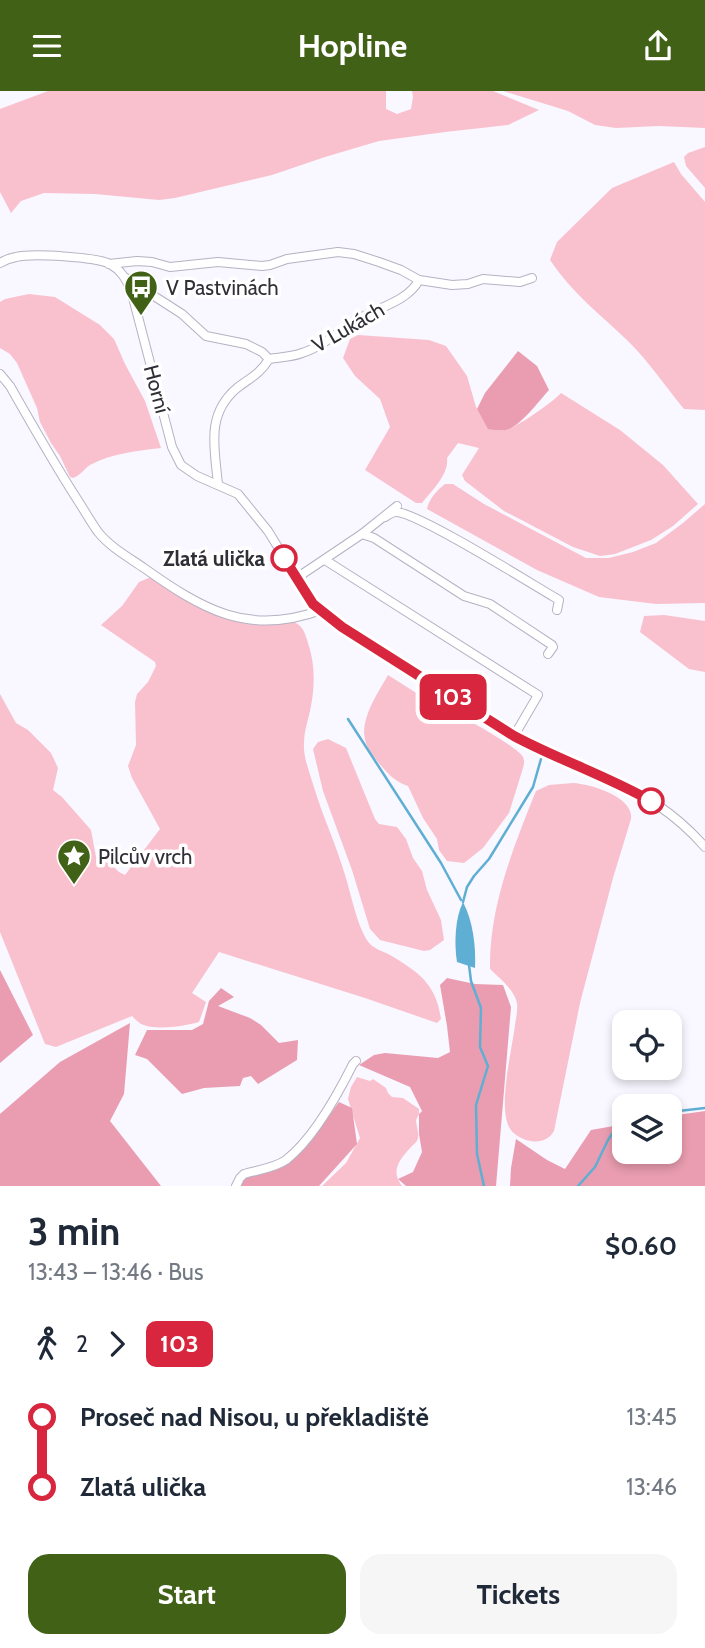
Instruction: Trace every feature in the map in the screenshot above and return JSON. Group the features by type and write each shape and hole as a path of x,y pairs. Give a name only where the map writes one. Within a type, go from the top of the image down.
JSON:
{"street":[{"path":"109,264 137,261 170,267 218,262 262,266 287,259 338,252 379,262 419,280 452,285 483,279 520,282 532,278"},
{"path":"0,263 29,256 92,258 109,264 182,314 206,336 246,344 269,359 262,370 225,400 216,417 214,431 218,485"},
{"name":"Horní","path":"126,278 172,447 181,465 197,477 238,494 268,531 313,604 342,627 514,736 656,804 705,848"},
{"name":"V Lukách","path":"269,359 301,354 313,348 356,320 412,291 419,280"},
{"path":"0,374 10,386 90,520 110,545 168,586 199,604 233,617 254,621 267,620 304,616 321,610"},
{"path":"298,580 397,506"},
{"path":"384,517 395,512 418,520 561,600 557,610"},
{"path":"362,534 374,538 464,596 490,604 552,645 548,654"},
{"path":"325,560 538,695 514,736"},
{"path":"236,1186 244,1174 285,1161 296,1150 332,1103 356,1061"}],"shaded area":[{"path":"48,91 386,91 386,109 397,114 411,109 412,91 493,91 539,110 508,125 379,141 272,175 175,198 159,200 95,194 44,193 21,201 11,213 0,192 0,109"},
{"path":"503,91 705,91 705,128 616,128 595,125 568,111"},
{"path":"705,147 705,188 686,166 684,157"},
{"path":"674,162 705,202 705,410 684,409 636,350 577,293 550,260 557,242 612,188"},
{"path":"29,294 55,297 100,325 114,339 145,401 161,448 107,458 90,465 76,477 70,477 40,422 37,408 17,363 10,354 0,348 0,302"},
{"path":"358,335 429,340 446,346 467,376 476,407 490,429 510,428 561,393 620,430 663,465 698,504 673,526 651,540 615,554 600,556 573,547 504,511 465,481 462,475 479,448 458,443 447,458 439,482 422,503 416,503 365,470 390,427 380,399 355,376 343,358 350,339"},
{"path":"518,351 537,366 549,390 512,428 488,429 477,409 485,393"},
{"path":"445,484 453,484 484,504 586,558 609,558 656,543 705,504 705,603 656,604 599,597 537,570 427,509 434,495"},
{"path":"151,577 198,606 223,617 255,624 294,622 303,630 314,674 304,738 305,758 359,922 371,945 409,967 430,987 439,1007 441,1019 437,1023 219,952 192,993 206,1002 199,1022 154,1027 141,1024 132,1016 56,1047 45,1044 0,932 0,694 16,723 28,730 51,753 58,768 53,790 91,830 96,857 125,875 160,829 128,766 136,745 137,694 148,682 156,666 155,662 101,625 122,606 139,582"},
{"path":"664,615 705,621 705,672 689,669 640,632 644,616"},
{"path":"388,675 432,703 496,736 523,757 524,765 509,813 483,848 464,863 447,861 408,786 388,773 367,746 364,735 367,717"},
{"path":"328,739 346,748 375,819 379,824 397,827 422,871 427,890 441,920 444,940 430,950 424,951 380,940 370,929 323,791 313,749 318,742"},
{"path":"573,783 600,789 619,798 630,811 631,819 580,1003 554,1131 541,1141 534,1141 510,1130 506,1117 505,1092 517,1006 510,988 490,969 491,946 504,878 536,791 549,785"},
{"path":"0,970 33,1035 0,1063"},
{"path":"447,978 475,984 503,985 511,1007 496,1186 406,1186 398,1179 413,1172 422,1152 419,1114 422,1111 410,1087 359,1065 374,1055 385,1053 438,1058 450,1052 440,985"},
{"path":"221,988 234,997 218,1006 250,1018 279,1043 298,1040 297,1060 258,1084 251,1076 243,1078 240,1086 204,1088 182,1094 147,1059 135,1055 147,1030 192,1030 203,1024 209,1001"},
{"path":"130,1023 124,1094 110,1121 161,1186 0,1186 0,1114 60,1062"},
{"path":"357,1077 370,1081 373,1079 386,1088 392,1097 403,1098 419,1109 416,1120 417,1140 398,1165 397,1175 402,1186 322,1186 346,1163 360,1138 348,1099"},
{"path":"339,1102 352,1108 357,1144 319,1186 239,1186 244,1178 276,1170 290,1163 306,1147"},
{"path":"705,1111 705,1186 510,1186 516,1139 565,1169 591,1130 612,1126 612,1164 682,1164 682,1114"}],"water":[{"path":"463,902 473,934 475,968 457,962 456,931"}],"waterway":[{"path":"348,719 441,863 461,900"},
{"path":"463,902 467,887 489,859 533,787 541,759"},
{"path":"469,965 471,981 481,1008 480,1047 488,1066 476,1105 477,1154 484,1186"},
{"path":"682,1111 705,1108"},
{"path":"578,1186 595,1167 612,1134"}],"bus line":[{"name":"103","path":"284,558 313,604 342,627 514,736 651,801"}],"place":[{"name":"V Pastvinách","path":"141,317"},
{"name":"Zlatá ulička","path":"284,558"},
{"name":"Pilcův vrch","path":"74,886"}]}
